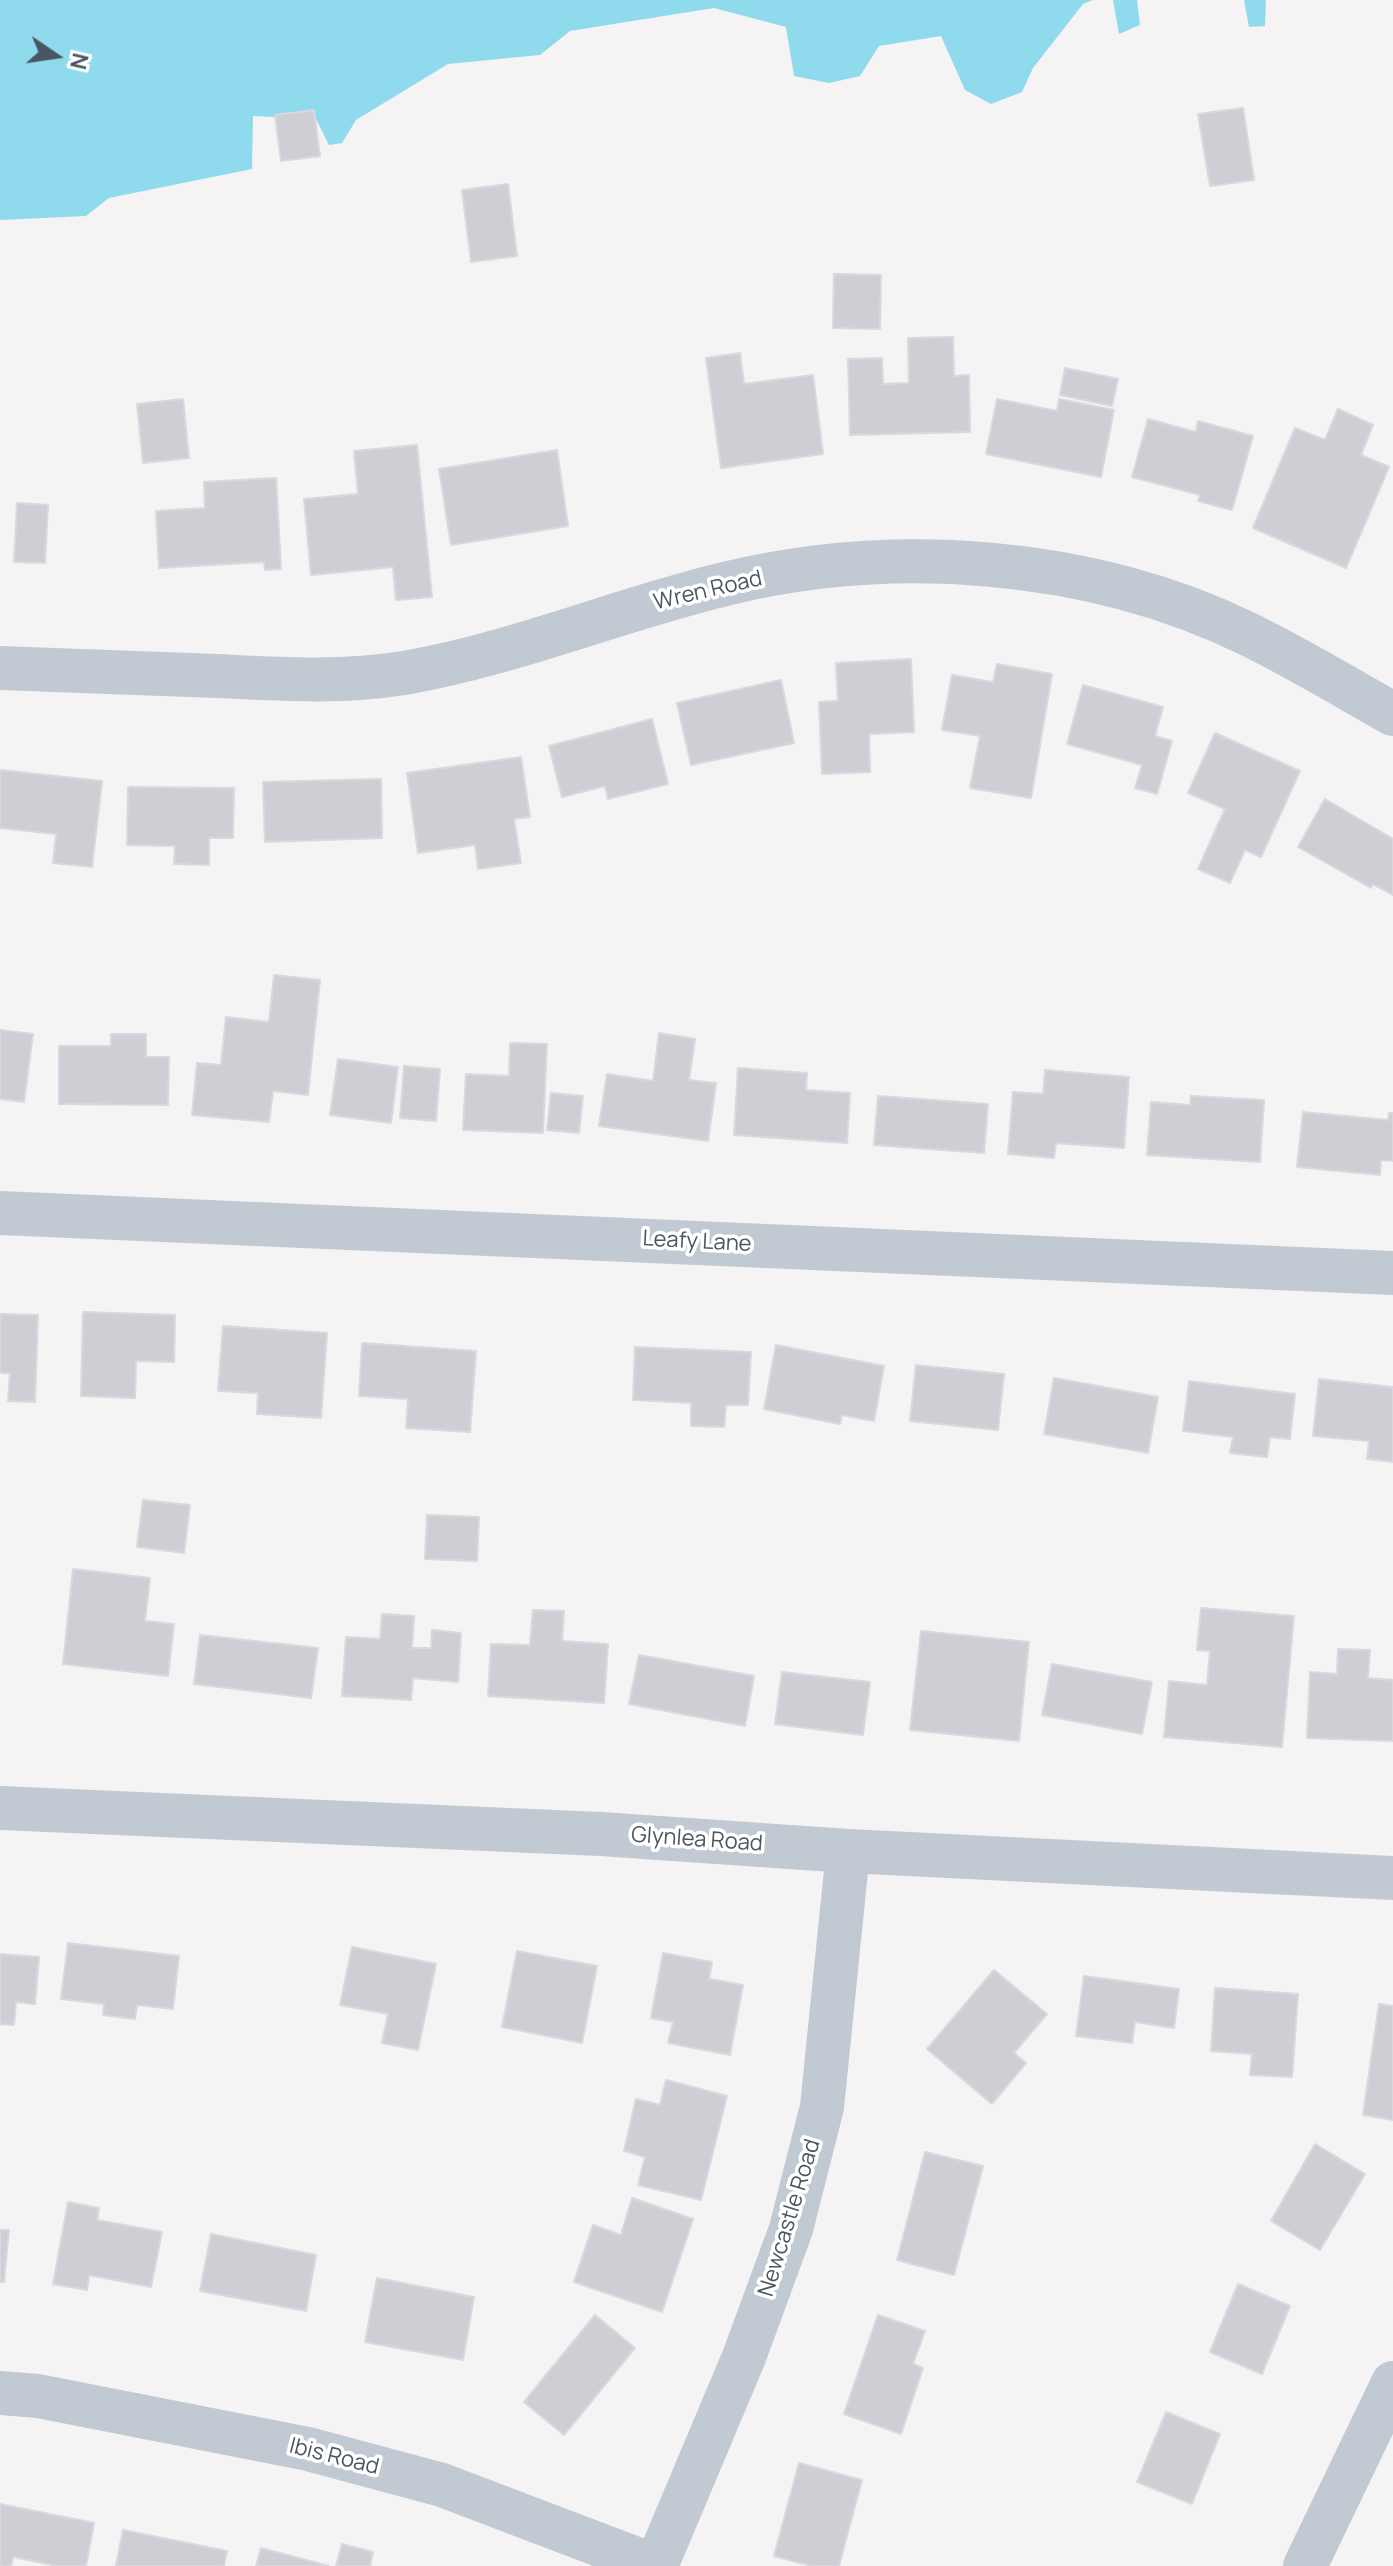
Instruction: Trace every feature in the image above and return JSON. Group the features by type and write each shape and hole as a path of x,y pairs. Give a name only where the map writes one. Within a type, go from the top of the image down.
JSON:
{"street":[{"name":"Wren Road","path":"0,668 329,681 402,673 474,659 727,583 812,569 962,561 1035,570 1124,588 1244,632 1393,714"},
{"name":"Leafy Lane","path":"0,1213 1393,1273"},
{"name":"Glynlea Road","path":"0,1808 601,1834 848,1851 1393,1878"},
{"name":"Newcastle Road","path":"656,2566 744,2357 791,2229 822,2107 848,1851"},
{"path":"1305,2566 1393,2383"},
{"name":"Ibis Road","path":"0,2393 38,2396 308,2449 442,2485 656,2566"}],"water":[{"path":"0,0 1093,0 1083,4 1033,68 1022,92 991,104 965,90 941,36 879,46 860,76 829,83 794,76 786,27 714,8 570,31 540,55 448,64 356,120 342,143 329,145 316,119 253,116 252,169 109,198 86,216 0,220"},
{"path":"1113,0 1137,0 1140,25 1119,34"},
{"path":"1244,0 1266,0 1265,26 1249,27"}],"building":[{"path":"1243,108 1254,180 1210,186 1198,114"},
{"path":"314,110 320,156 281,161 275,115"},
{"path":"508,184 517,256 471,262 462,190"},
{"path":"834,274 881,275 880,329 833,328"},
{"path":"953,337 954,376 969,375 970,432 850,435 848,359 882,358 883,384 909,383 908,338"},
{"path":"740,353 744,384 813,375 823,454 721,468 706,358"},
{"path":"1065,368 1118,379 1112,406 1060,395"},
{"path":"183,399 189,458 143,463 137,404"},
{"path":"997,399 1057,411 1059,399 1114,410 1101,477 986,454"},
{"path":"1338,409 1373,425 1361,455 1389,467 1346,568 1253,528 1295,428 1325,440"},
{"path":"1148,419 1196,432 1198,421 1253,436 1232,510 1198,501 1200,495 1132,477"},
{"path":"417,445 432,597 396,600 393,567 311,575 304,499 358,494 354,451"},
{"path":"557,450 568,526 451,545 439,469"},
{"path":"276,478 281,569 265,570 264,562 159,568 156,511 205,508 204,482"},
{"path":"17,503 48,505 45,563 14,562"},
{"path":"911,659 914,732 869,734 870,772 822,774 819,702 838,701 836,663"},
{"path":"997,664 1052,674 1031,798 970,788 980,736 942,730 952,675 993,682"},
{"path":"781,680 794,743 691,765 677,703"},
{"path":"1083,685 1163,707 1155,736 1172,741 1157,794 1135,788 1142,765 1067,744"},
{"path":"652,719 668,784 608,799 605,786 562,797 549,746"},
{"path":"1215,733 1300,771 1261,857 1245,850 1230,883 1198,869 1225,809 1188,793"},
{"path":"521,757 530,817 514,819 521,863 478,869 475,845 418,853 407,773"},
{"path":"0,770 102,781 92,867 53,863 56,834 0,828"},
{"path":"381,779 382,838 265,842 263,782"},
{"path":"128,787 234,788 233,838 209,838 209,865 174,864 175,846 127,845"},
{"path":"1325,799 1393,839 1393,895 1373,884 1371,888 1298,847"},
{"path":"274,975 320,980 308,1095 273,1091 269,1122 192,1115 197,1063 221,1065 226,1017 269,1022"},
{"path":"0,1030 33,1034 24,1102 0,1099"},
{"path":"659,1033 695,1039 689,1080 716,1083 708,1141 599,1126 607,1074 653,1081"},
{"path":"111,1034 146,1034 146,1057 169,1057 168,1105 59,1104 59,1046 111,1046"},
{"path":"510,1043 547,1044 543,1133 463,1130 466,1074 509,1076"},
{"path":"338,1059 398,1067 391,1123 330,1115"},
{"path":"404,1066 440,1069 436,1121 400,1118"},
{"path":"738,1068 807,1073 806,1090 850,1093 847,1143 734,1135"},
{"path":"1045,1070 1129,1077 1124,1148 1056,1143 1054,1158 1008,1154 1013,1092 1043,1094"},
{"path":"551,1093 583,1096 579,1133 547,1130"},
{"path":"878,1096 988,1104 984,1153 874,1145"},
{"path":"1191,1096 1264,1100 1260,1162 1147,1155 1151,1102 1190,1105"},
{"path":"1303,1112 1388,1120 1389,1113 1393,1113 1393,1161 1381,1160 1380,1175 1297,1167"},
{"path":"83,1312 175,1315 174,1362 136,1361 135,1398 81,1396"},
{"path":"0,1314 38,1315 35,1402 8,1401 10,1373 0,1373"},
{"path":"223,1326 327,1333 321,1418 257,1414 258,1393 218,1391"},
{"path":"362,1343 476,1351 470,1432 406,1428 408,1399 359,1396"},
{"path":"776,1345 884,1366 874,1421 842,1415 840,1424 764,1409"},
{"path":"635,1347 751,1352 748,1405 726,1405 724,1427 691,1426 691,1403 633,1400"},
{"path":"916,1365 1004,1374 998,1430 910,1421"},
{"path":"1054,1378 1158,1397 1148,1453 1044,1434"},
{"path":"1319,1379 1393,1387 1393,1462 1367,1459 1369,1441 1313,1436"},
{"path":"1189,1381 1295,1394 1290,1439 1270,1437 1267,1457 1230,1453 1233,1437 1183,1431"},
{"path":"143,1500 190,1505 184,1553 137,1547"},
{"path":"427,1515 479,1517 477,1561 425,1559"},
{"path":"73,1569 150,1578 145,1621 174,1624 168,1676 63,1664"},
{"path":"1201,1608 1294,1616 1282,1747 1164,1737 1169,1681 1207,1685 1210,1651 1197,1650"},
{"path":"533,1610 564,1611 562,1641 608,1644 604,1703 488,1696 491,1644 530,1645"},
{"path":"382,1614 414,1616 412,1648 431,1648 432,1630 461,1633 458,1682 413,1678 411,1700 342,1696 346,1637 380,1639"},
{"path":"921,1631 1029,1642 1019,1741 910,1730"},
{"path":"200,1635 318,1648 311,1698 194,1684"},
{"path":"1338,1649 1370,1650 1368,1678 1393,1680 1393,1741 1307,1738 1310,1672 1337,1674"},
{"path":"639,1655 754,1676 745,1726 629,1704"},
{"path":"1052,1664 1152,1682 1142,1734 1042,1715"},
{"path":"782,1672 870,1682 863,1735 775,1724"},
{"path":"68,1943 179,1956 173,2009 137,2005 135,2019 103,2015 104,2004 61,1999"},
{"path":"352,1947 436,1964 418,2050 382,2043 388,2014 340,2005"},
{"path":"517,1951 597,1966 582,2043 502,2027"},
{"path":"663,1953 712,1962 709,1979 743,1985 730,2055 668,2043 673,2022 651,2018"},
{"path":"0,1954 39,1957 35,2004 16,2002 14,2025 0,2024"},
{"path":"994,1970 1047,2014 1014,2053 1026,2063 992,2104 927,2049"},
{"path":"1084,1976 1179,1989 1174,2028 1135,2022 1132,2043 1076,2036"},
{"path":"1215,1988 1298,1994 1292,2077 1250,2075 1252,2054 1211,2051"},
{"path":"1379,2004 1393,2006 1393,2120 1363,2115"},
{"path":"666,2080 727,2096 701,2200 638,2185 645,2157 624,2151 636,2099 660,2105"},
{"path":"1315,2144 1365,2174 1320,2250 1271,2221"},
{"path":"925,2152 983,2166 954,2275 897,2260"},
{"path":"632,2198 693,2219 662,2312 574,2282 593,2225 621,2235"},
{"path":"68,2202 99,2208 97,2220 162,2232 151,2287 89,2275 87,2290 53,2284"},
{"path":"0,2230 9,2230 4,2282 0,2282"},
{"path":"211,2234 316,2255 306,2311 200,2291"},
{"path":"377,2278 474,2297 463,2360 365,2342"},
{"path":"1238,2284 1290,2306 1262,2374 1210,2352"},
{"path":"595,2315 635,2348 564,2435 524,2402"},
{"path":"878,2315 925,2331 913,2364 923,2368 901,2434 844,2414"},
{"path":"1166,2412 1220,2434 1192,2504 1137,2482"},
{"path":"799,2463 862,2480 839,2566 811,2566 774,2556"},
{"path":"0,2504 94,2523 86,2566 57,2566 13,2557 11,2566 0,2566"},
{"path":"123,2530 227,2551 224,2566 116,2566"},
{"path":"342,2544 373,2552 370,2566 336,2566"},
{"path":"261,2548 329,2566 256,2566"}]}
